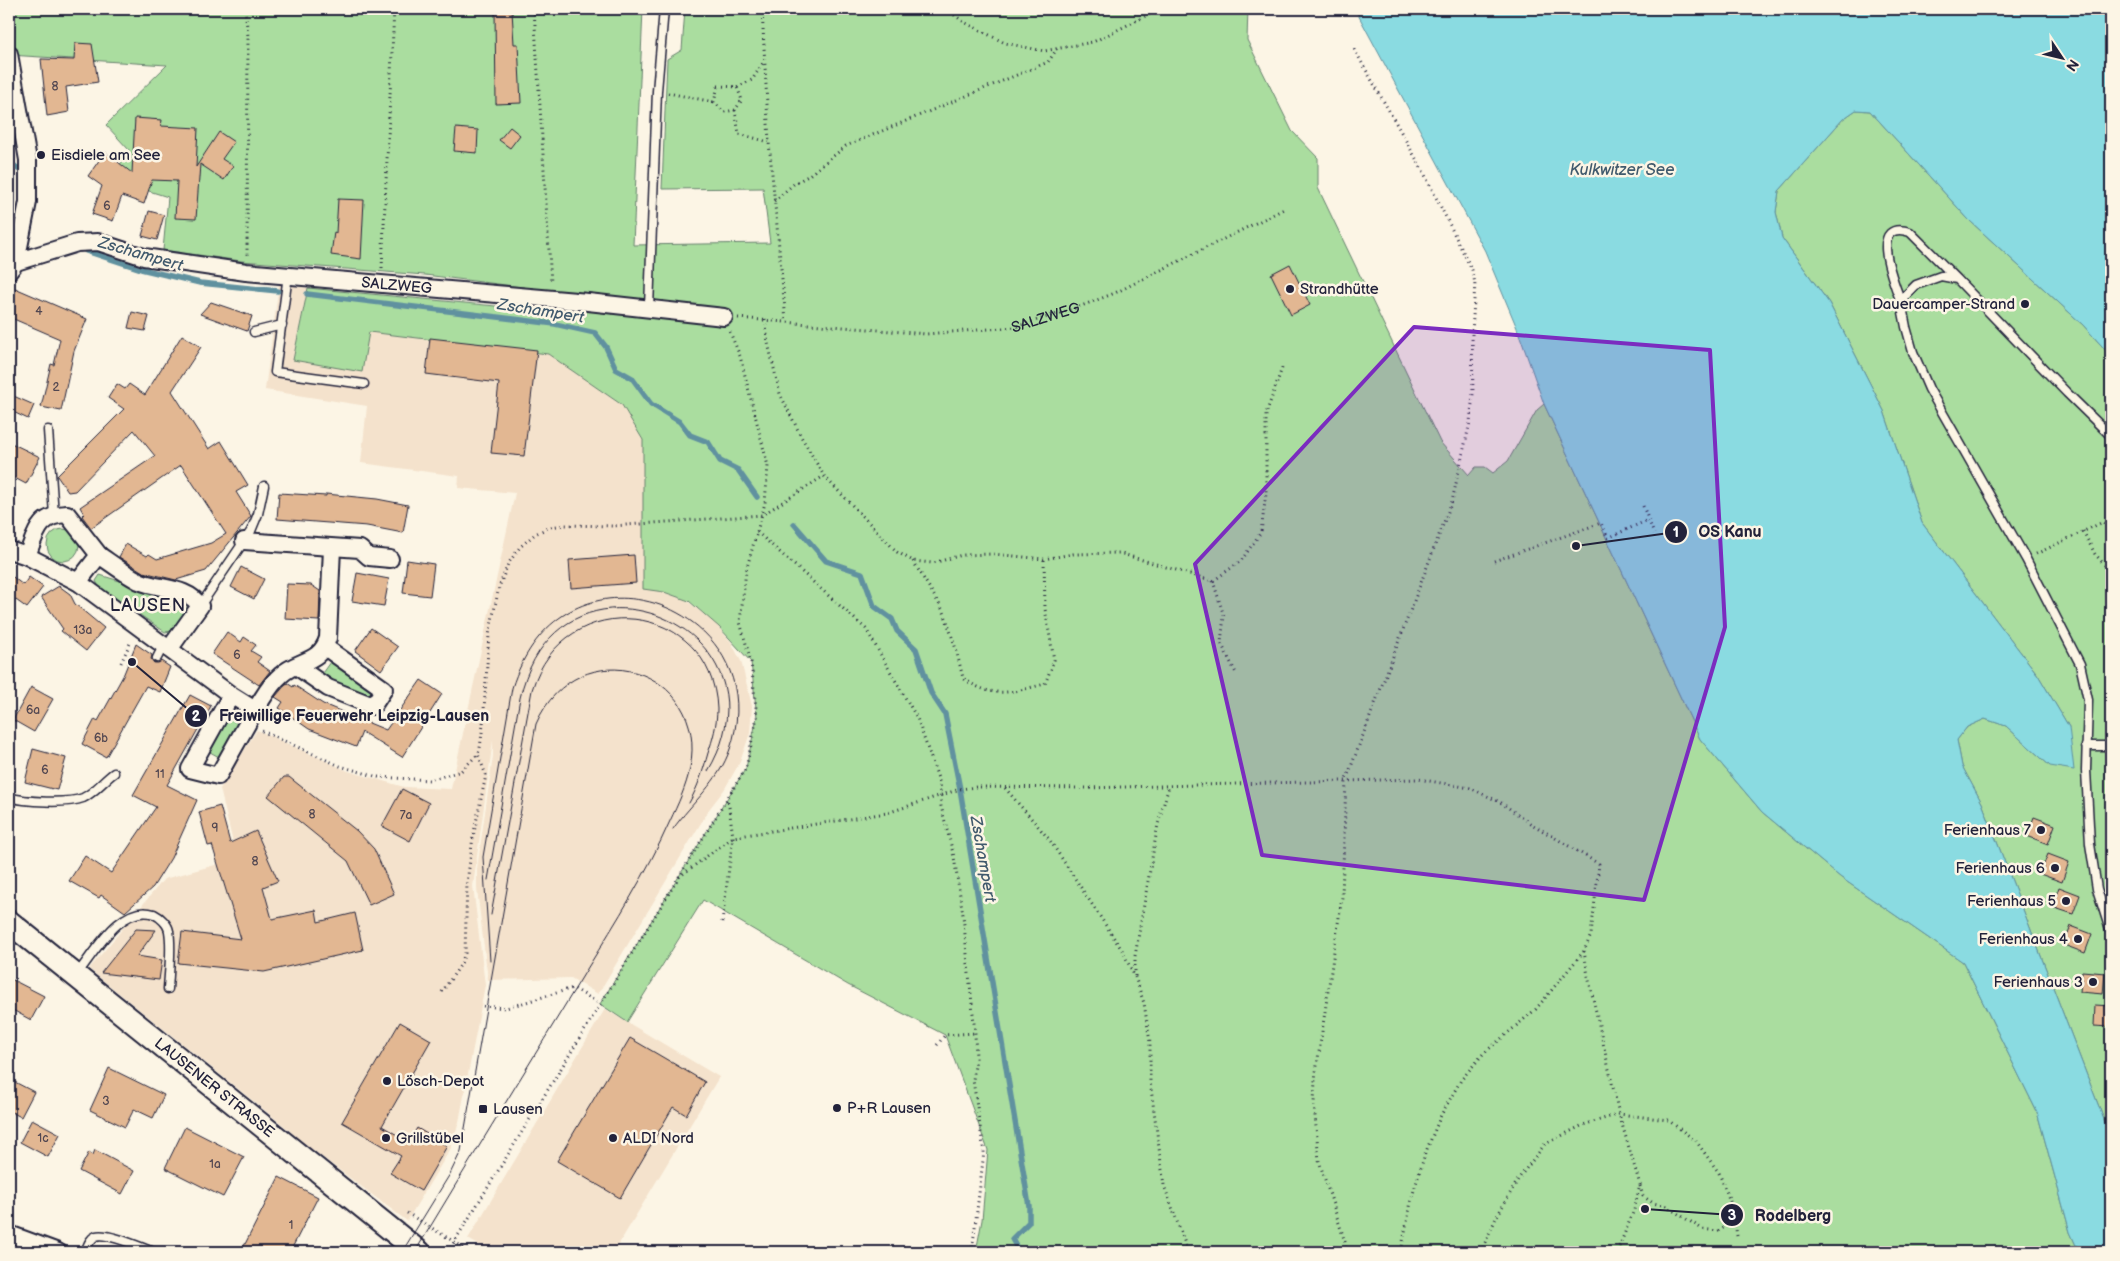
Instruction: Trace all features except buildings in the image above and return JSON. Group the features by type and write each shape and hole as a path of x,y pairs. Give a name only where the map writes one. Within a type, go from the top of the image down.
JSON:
{"main road":[{"name":"LAUSENER STRASSE","path":"9,922 419,1252"}],"street":[{"path":"9,54 28,160 28,202 13,266"},
{"name":"SALZWEG","path":"13,266 84,243 98,242 144,257 246,272 649,308 724,317"},
{"path":"26,556 42,522 54,515 67,514 98,555 140,581 184,592 195,598 200,606 167,646"},
{"path":"244,541 360,550 369,557 390,559"},
{"path":"232,695 190,769 218,776 251,716 279,676 289,668 318,655 325,647 328,638 332,548"},
{"path":"9,550 26,556 78,582 232,695 251,716"},
{"path":"78,582 98,555"},
{"path":"296,666 328,688 373,706 384,689 325,647"},
{"path":"9,1234 58,1252"}],"lane":[{"path":"649,308 657,91 664,9"},
{"path":"2111,436 1910,232 1900,229 1893,231 1888,237 1886,245 1887,260 1902,306 1913,352 1928,389 2026,559 2080,664 2088,700 2086,746 2093,867 2096,889 2111,933"},
{"path":"288,275 275,372 364,384"},
{"path":"1902,306 1904,297 1916,285 1941,276 1957,279"},
{"path":"254,332 282,325"},
{"path":"48,430 54,515"},
{"path":"200,606 244,541 258,514 264,486"},
{"path":"157,658 167,646"},
{"path":"2086,746 2111,746"},
{"path":"9,797 16,800 62,801 83,798 114,773"},
{"path":"76,976 116,925 127,917 144,911 160,916 169,929 168,989"},
{"path":"85,1252 90,1240 97,1236 106,1236 154,1252"}],"path":[{"path":"245,9 248,36 246,272"},
{"path":"381,284 394,9"},
{"path":"534,9 552,299"},
{"path":"762,9 763,62 769,142 786,321"},
{"path":"946,9 964,22 1005,42 1044,50 1093,42 1160,9"},
{"path":"1346,1252 1345,1242 1319,1160 1314,1104 1315,1079 1342,897 1346,780 1452,501 1470,422 1472,334 1476,283 1467,258 1423,172 1353,47"},
{"path":"774,201 794,183 808,176 846,146 1048,62 1057,48"},
{"path":"714,102 718,86 737,87 752,80 763,62"},
{"path":"737,87 742,100 735,110 738,134 769,142"},
{"path":"657,91 714,102 724,112 735,110"},
{"name":"SALZWEG","path":"724,317 926,334 1015,327 1076,308 1115,293 1284,209"},
{"path":"448,1252 456,1243 600,1004 746,768 757,717 751,662 740,622 746,571 765,503 768,466 740,356 724,317"},
{"path":"765,319 768,343 780,394 802,438 824,476 897,552 913,560 933,563 962,555 993,554 1044,558 1073,554 1119,553 1213,581"},
{"path":"1213,581 1241,561 1261,532 1266,494 1266,414 1282,368"},
{"path":"442,992 456,971 464,953 469,864 486,775 478,754 483,725 489,635 499,587 508,564 520,547 535,534 550,527 565,525 613,526 762,515 824,476"},
{"path":"1643,506 1654,534"},
{"path":"1494,560 1601,523 1608,538 1648,520"},
{"path":"2026,559 2103,522 2111,530"},
{"path":"2083,531 2095,554 2111,571"},
{"path":"757,532 866,629 917,718 942,794 941,806 954,857 963,915 975,1033 976,1058 973,1080 984,1152 972,1252"},
{"path":"913,560 944,612 963,678 977,688 996,693 1018,691 1045,684 1054,660 1045,609 1044,558"},
{"path":"1213,581 1224,616 1221,644 1236,673"},
{"path":"121,663 138,625"},
{"path":"251,716 340,766 391,779 422,780 451,775 460,771 478,754"},
{"path":"678,878 733,837 887,813 942,794 976,787 1087,788 1418,779 1470,788 1500,802 1530,823 1599,864 1591,935 1584,951 1536,1009 1483,1054 1461,1080 1441,1115 1425,1154 1412,1197 1401,1252"},
{"path":"1135,977 1135,956 1158,824 1169,786"},
{"path":"1005,788 1049,839 1122,950 1135,977 1144,1003 1150,1042 1150,1081 1164,1185 1188,1252"},
{"path":"722,922 733,837 728,799"},
{"path":"1584,951 1619,1114 1643,1196 1674,1210 1702,1229 1718,1231 1735,1221"},
{"path":"483,1006 506,1008 573,988 600,1004"},
{"path":"937,1046 945,1035 975,1033"},
{"path":"1481,1252 1496,1218 1519,1178 1545,1144 1583,1125 1619,1114 1668,1120 1696,1141 1719,1173 1733,1209 1737,1236"},
{"path":"1617,1252 1634,1210 1640,1185"},
{"path":"407,1213 471,1252"}],"highlighted area":[{"path":"1414,327 1710,350 1725,627 1644,900 1262,855 1195,564"}],"shaded area":[{"path":"279,284 308,288 293,360 369,332 548,354 622,405 643,440 643,585 686,600 715,623 731,642 741,661 752,706 750,733 740,762 724,790 710,808 598,994 571,978 488,980 477,889 477,869 493,756 493,740 473,886 485,985 459,1122 451,1148 407,1221 297,1138 89,969 164,879 237,859 220,789 257,730 348,771 404,787 451,789 515,493 458,488 459,476 361,463 367,406 265,390"},
{"path":"605,1009 719,1077 614,1252 491,1252 468,1239"}],"green space":[{"path":"9,9 643,9 633,245 770,243 763,188 662,189 667,59 682,50 685,9 1248,9 1247,40 1292,131 1318,158 1318,188 1440,442 1469,475 1476,467 1485,467 1493,473 1508,461 1537,410 1544,404 1700,739 1762,812 1840,877 1963,962 2037,1112 2070,1232 2079,1252 976,1252 982,1220 988,1150 945,1035 848,985 703,900 627,1022 600,1004 746,768 757,717 751,662 719,627 689,601 664,592 643,589 643,440 622,405 548,354 369,332 362,372 293,360 308,288 579,314 589,298 538,289 425,275 241,261 163,250 168,197 111,179 129,150 106,125 167,65 9,55"},
{"path":"1856,110 1870,111 1969,220 2083,325 2111,356 2111,1138 1982,803 1962,766 1957,740 1967,727 1985,719 2006,726 2050,766 2069,727 2038,675 1922,523 1884,411 1829,303 1782,238 1776,212 1779,191 1843,119"},
{"path":"63,529 75,533 79,545 75,557 63,561 51,557 47,545 51,533"},
{"path":"100,575 179,599 185,602 187,611 172,631 165,632 99,587 96,581"},
{"path":"330,662 344,667 378,691 372,699 320,676"},
{"path":"228,718 238,723 219,757 210,752"}],"water":[{"name":"Kulkwitzer See","path":"1355,9 2111,9 2111,356 2083,325 1969,220 1870,111 1856,110 1843,119 1779,191 1776,212 1782,238 1829,303 1884,411 1922,523 2038,675 2069,727 2074,770 2050,766 2006,726 1985,719 1967,727 1957,740 1962,766 1982,803 2111,1138 2111,1252 2079,1252 2070,1232 2037,1112 1963,962 1840,877 1762,812 1700,739 1544,404 1517,328 1485,251"}],"waterway":[{"name":"Zschampert","path":"9,161 18,169"},
{"name":"Zschampert","path":"86,251 141,269 200,283 278,291"},
{"name":"Zschampert","path":"307,294 555,324 595,333 606,347 616,369 632,378 651,404 680,422 690,435 708,442 720,461 738,470 757,497"},
{"name":"Zschampert","path":"794,524 826,561 862,573 874,606 892,619 897,631 916,649 931,693 945,714 960,789 1029,1206 1029,1222 1012,1239 1019,1252"}],"tram line":[{"path":"490,961 483,857 512,688 538,638 575,609 616,598 658,604 696,625 724,657 737,699 730,749 712,782 673,829"},
{"path":"488,880 520,698 543,647 578,618 619,609 661,617 697,640 721,675 726,719 708,771"},
{"path":"491,915 532,690 549,656 574,633 604,621 635,619 665,628 691,646 709,673 717,709 712,742 700,779 689,803"},
{"path":"402,1252 450,1174 461,1151 536,724 555,694 581,676 608,669 636,672 661,685 680,706 691,734 690,768 686,782 652,859 631,896 415,1252"}],"place":[{"name":"Eisdiele am See","path":"41,155"},
{"name":"Strandhütte","path":"1290,289"},
{"name":"Dauercamper-Strand","path":"2025,304"},
{"name":"OS Kanu","path":"1576,546"},
{"name":"Freiwillige Feuerwehr Leipzig-Lausen","path":"132,662"},
{"name":"Ferienhaus 7","path":"2041,830"},
{"name":"Ferienhaus 6","path":"2055,868"},
{"name":"Ferienhaus 5","path":"2066,901"},
{"name":"Ferienhaus 4","path":"2078,939"},
{"name":"Ferienhaus 3","path":"2093,982"},
{"name":"Lösch-Depot","path":"387,1081"},
{"name":"P+R Lausen","path":"837,1108"},
{"name":"Lausen","path":"483,1109"},
{"name":"Grillstübel","path":"386,1138"},
{"name":"ALDI Nord","path":"613,1138"},
{"name":"Rodelberg","path":"1645,1209"}],"district":[{"name":"LAUSEN","path":"148,605"}]}
